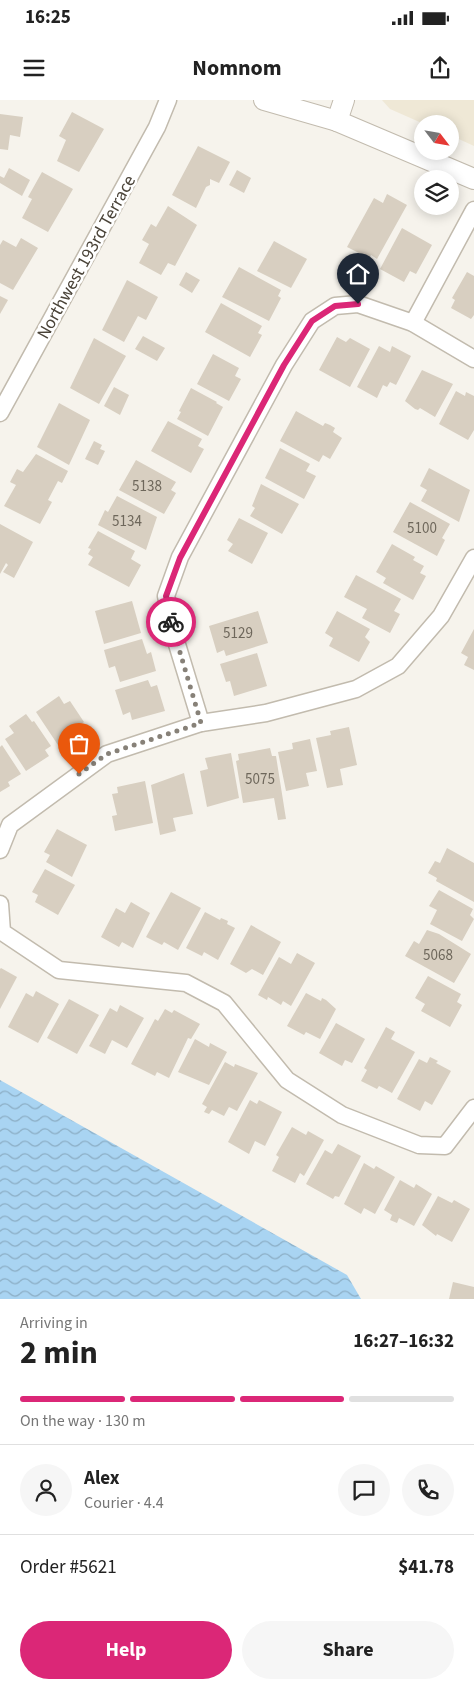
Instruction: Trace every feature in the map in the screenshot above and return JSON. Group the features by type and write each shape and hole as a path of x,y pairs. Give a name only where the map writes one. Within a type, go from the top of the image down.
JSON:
{"street":[{"name":"Northwest 193rd Terrace","path":"0,413 157,127 168,100"},
{"path":"264,100 337,121 474,179"},
{"path":"337,121 344,100"},
{"path":"413,323 474,210"},
{"path":"201,723 176,641 166,596 180,558 284,365 312,321 335,306 358,304 413,323 474,359"},
{"path":"0,850 10,825 107,754 201,723 266,713 356,689 398,666 441,616 474,558"},
{"path":"0,904 2,932 60,970 186,983 224,1003 287,1080 342,1115 420,1145 445,1146 474,1108"}],"shaded area":[{"path":"382,100 474,100 474,146 459,139 459,115 414,115 414,120 390,109"}],"water":[{"path":"0,1080 347,1275 361,1299 0,1299"}],"building":[{"path":"72,112 104,129 79,172 57,161 66,140 59,136"},
{"path":"0,114 23,117 20,137 10,135 8,150 0,149"},
{"path":"198,146 230,162 219,183 210,179 210,185 206,187 196,208 172,195"},
{"path":"9,168 30,180 22,196 0,183 0,176 4,178"},
{"path":"237,170 251,178 244,193 229,185"},
{"path":"42,172 73,189 48,232 22,218 32,199 28,197"},
{"path":"387,194 407,205 377,259 371,255 369,258 347,247 374,198 383,203"},
{"path":"168,206 197,225 175,266 168,263 161,275 139,263 149,244 142,240 151,224 156,227"},
{"path":"402,228 432,245 416,274 410,271 404,282 380,269"},
{"path":"21,238 38,248 13,290 0,283 0,245 3,240 16,247"},
{"path":"274,241 307,259 291,288 257,271"},
{"path":"239,267 281,290 278,296 281,298 269,321 222,297"},
{"path":"186,272 200,280 192,293 179,285"},
{"path":"467,272 474,276 474,315 471,319 451,308 455,300 452,298"},
{"path":"127,280 158,297 146,320 138,316 124,342 102,330"},
{"path":"0,296 8,300 0,314"},
{"path":"221,303 262,326 258,333 262,335 250,357 205,332"},
{"path":"143,336 165,348 157,361 135,349"},
{"path":"337,337 346,342 350,338 370,349 350,387 319,370"},
{"path":"94,338 126,356 99,404 70,388"},
{"path":"379,346 390,352 392,346 411,356 396,385 390,382 387,387 383,385 377,398 357,387"},
{"path":"213,354 239,368 235,376 241,379 229,401 197,384"},
{"path":"422,370 453,384 435,417 420,408 418,410 415,409 405,401"},
{"path":"114,387 129,395 120,415 104,406"},
{"path":"191,388 223,407 208,436 177,419"},
{"path":"456,391 465,396 466,392 474,396 474,430 468,440 439,424"},
{"path":"59,403 90,420 69,465 37,447"},
{"path":"296,411 323,426 325,423 335,428 333,432 342,438 330,459 323,455 319,462 280,441"},
{"path":"168,421 202,439 198,446 204,449 191,473 151,451"},
{"path":"94,441 102,445 100,449 105,451 98,465 85,459"},
{"path":"280,448 310,464 306,471 316,476 304,499 265,478"},
{"path":"36,454 68,471 62,483 58,481 48,500 52,502 40,524 4,506 16,485 10,482 17,469 23,472"},
{"path":"136,460 176,482 171,490 176,493 164,514 119,490"},
{"path":"429,468 470,490 459,522 421,501 427,490 420,486"},
{"path":"261,484 299,504 282,534 250,516 255,508 252,506"},
{"path":"117,496 157,517 146,550 98,525 105,510 108,512"},
{"path":"410,502 450,524 442,538 445,540 437,556 393,532"},
{"path":"239,518 268,533 252,564 228,551 233,544 227,540"},
{"path":"0,524 33,542 14,578 3,572 8,565 6,563 0,574"},
{"path":"98,531 135,551 131,559 141,565 129,587 88,565 93,557 88,554 91,549 88,548"},
{"path":"392,544 415,557 413,560 424,566 420,573 426,576 413,600 383,583 386,578 376,572"},
{"path":"356,575 401,599 394,611 400,614 390,633 362,618 367,609 344,597"},
{"path":"132,601 141,633 104,644 95,611"},
{"path":"258,611 268,643 226,656 224,650 217,653 209,626"},
{"path":"337,611 370,629 365,637 370,642 359,662 329,646 333,638 325,633"},
{"path":"474,629 474,670 464,665 468,657 461,653"},
{"path":"142,639 147,654 151,652 156,671 120,682 115,666 109,668 104,650"},
{"path":"257,653 267,686 234,696 230,681 226,682 220,664"},
{"path":"148,680 151,687 157,685 165,711 132,720 130,712 123,715 115,690"},
{"path":"59,696 64,704 70,701 84,722 78,726 83,733 60,748 36,712"},
{"path":"26,714 32,722 34,721 51,746 45,750 49,756 26,771 5,739 14,733 9,726"},
{"path":"349,727 357,765 340,769 343,785 327,788 316,738 331,735 330,731"},
{"path":"310,739 317,771 306,773 309,786 286,791 278,752 293,749 292,743"},
{"path":"2,745 21,774 8,782 10,786 0,792 0,747"},
{"path":"270,748 272,756 276,756 286,819 278,820 274,798 243,803 236,761 239,760 238,754"},
{"path":"231,753 239,798 207,807 200,771 208,769 205,758"},
{"path":"184,773 193,814 173,818 176,831 160,835 151,785"},
{"path":"145,781 153,823 115,831 112,816 117,815 112,794 118,793 117,787"},
{"path":"57,829 87,845 72,877 46,862 50,855 44,852"},
{"path":"447,848 474,863 474,902 436,881 437,878 428,873 435,861 440,863"},
{"path":"45,869 75,885 58,915 35,902 38,895 32,892"},
{"path":"439,890 473,909 470,915 474,919 462,941 430,924 437,910 429,906"},
{"path":"171,892 201,908 178,950 164,942 162,945 146,937"},
{"path":"131,902 150,913 133,948 122,942 119,947 101,937 116,908 125,913"},
{"path":"205,912 220,920 221,918 228,921 227,924 235,928 218,960 204,952 202,956 186,948"},
{"path":"251,925 281,942 263,975 252,969 246,973 230,964"},
{"path":"427,930 439,934 471,954 454,983 405,956 414,941 419,944"},
{"path":"297,953 315,963 291,1006 283,1001 281,1005 268,997 267,1000 258,995 279,957 291,964"},
{"path":"0,969 17,977 0,1009"},
{"path":"428,976 461,994 457,1002 462,1005 450,1027 421,1011 425,1004 415,998"},
{"path":"36,991 59,1004 38,1043 8,1027 26,993 33,997"},
{"path":"306,993 321,1001 322,998 326,1000 336,1009 320,1039 306,1032 304,1035 287,1026"},
{"path":"69,999 99,1015 77,1054 47,1038"},
{"path":"120,1005 144,1018 127,1048 112,1040 105,1054 89,1046 110,1008 117,1012"},
{"path":"165,1009 172,1013 174,1010 200,1024 191,1039 188,1038 169,1078 157,1072 155,1076 131,1064 155,1019 158,1021"},
{"path":"336,1023 365,1039 352,1063 345,1060 342,1066 319,1053"},
{"path":"386,1027 395,1032 391,1039 415,1052 392,1093 379,1086 377,1089 361,1081 367,1070 364,1068"},
{"path":"195,1039 209,1047 210,1043 227,1052 209,1085 178,1072"},
{"path":"430,1057 438,1061 436,1063 451,1071 432,1105 425,1101 420,1111 397,1099 419,1059 427,1063"},
{"path":"225,1062 234,1067 235,1064 258,1073 237,1111 229,1107 224,1116 212,1110 209,1114 204,1112 207,1107 202,1104"},
{"path":"250,1100 257,1104 259,1100 282,1112 265,1146 255,1141 249,1154 228,1142"},
{"path":"292,1127 306,1135 308,1131 324,1140 304,1176 300,1173 295,1183 272,1171 279,1157 276,1155"},
{"path":"338,1144 361,1156 339,1197 335,1196 333,1199 306,1184 325,1150 332,1154"},
{"path":"364,1163 374,1169 376,1166 395,1177 375,1214 364,1208 361,1214 344,1204"},
{"path":"400,1180 414,1188 416,1184 432,1194 414,1226 399,1218 397,1223 390,1220 392,1215 384,1210"},
{"path":"438,1196 452,1203 454,1200 470,1209 452,1242 437,1234 436,1236 422,1225"},
{"path":"453,1282 474,1287 474,1299 449,1299"}],"way so far":[{"path":"79,774 107,754 201,723 171,622"}],"route":[{"path":"171,622 166,596 180,558 284,365 312,321 335,306 358,304"}]}
